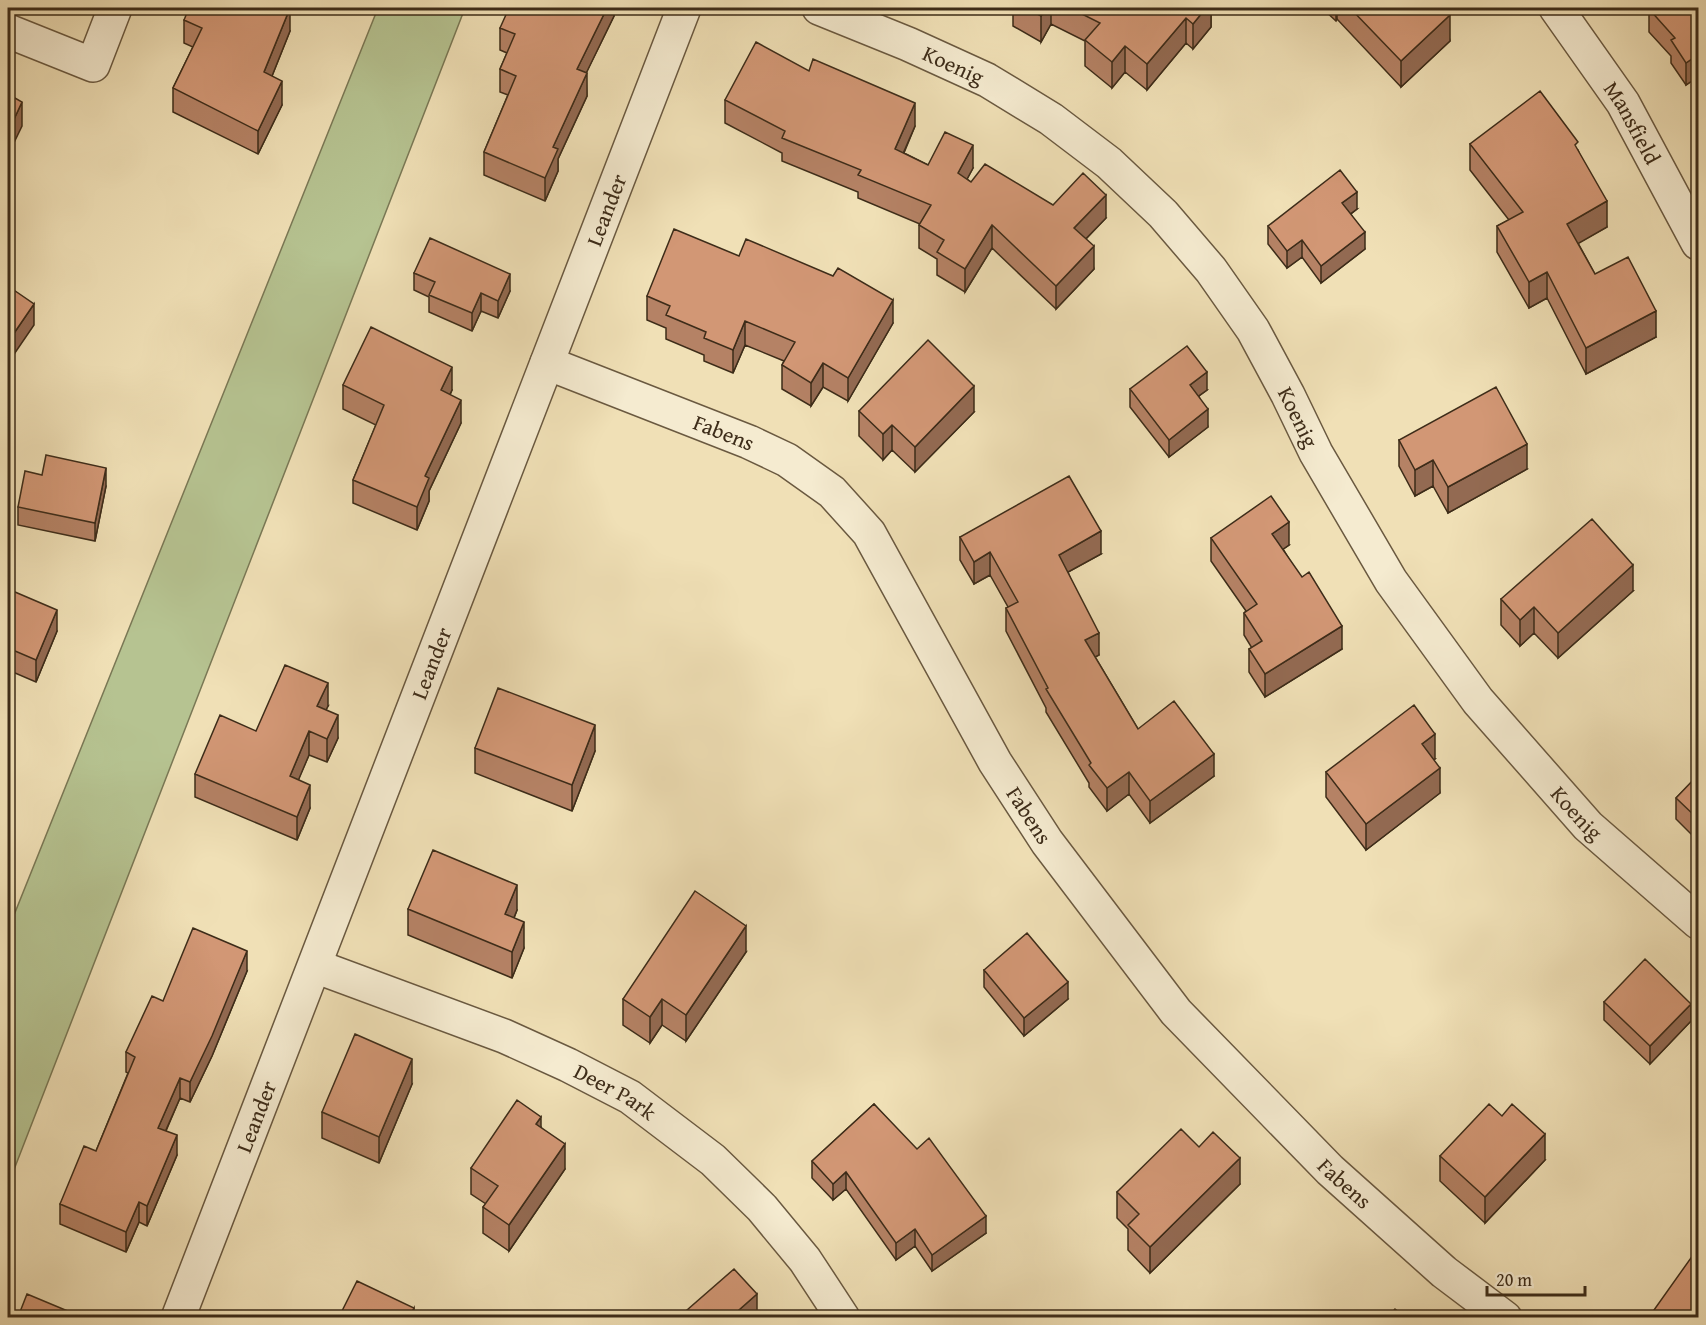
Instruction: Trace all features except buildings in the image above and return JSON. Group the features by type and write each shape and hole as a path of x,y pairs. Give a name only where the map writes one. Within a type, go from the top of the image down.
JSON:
{"street":[{"path":"8,32 93,65 115,8"},
{"name":"Leander","path":"178,1317 684,8"},
{"name":"Koenig","path":"819,8 909,44 987,80 1051,119 1109,164 1163,214 1211,270 1253,330 1316,453 1391,581 1478,701 1588,826 1698,922"},
{"name":"Mansfield","path":"1556,8 1623,103 1698,243"},
{"name":"Fabens","path":"547,363 749,442 787,460 832,492 869,533 995,762 1047,842 1176,1012 1330,1170 1444,1272 1505,1317"},
{"name":"Deer Park","path":"315,966 504,1036 630,1097 713,1160 762,1208 806,1260 843,1317"}],"green space":[{"path":"378,8 465,8 8,1185 8,930"}]}
